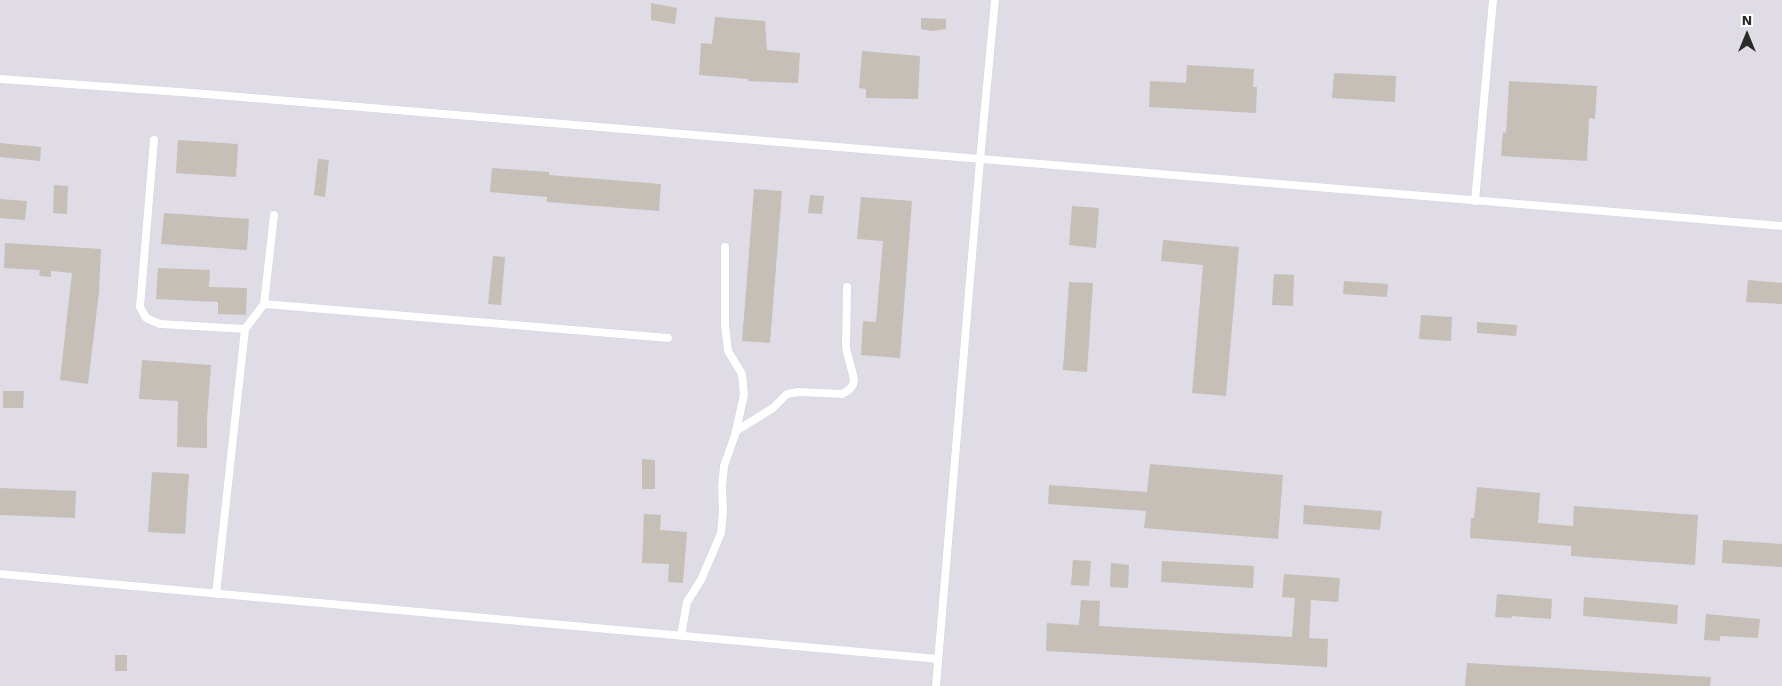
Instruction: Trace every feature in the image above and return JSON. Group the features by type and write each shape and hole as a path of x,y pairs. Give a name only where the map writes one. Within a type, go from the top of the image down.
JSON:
{"lane":[{"path":"936,686 995,0"},
{"path":"1475,200 1493,0"},
{"path":"0,79 193,93 1782,226"},
{"path":"154,140 140,307 146,318 160,324 245,329"},
{"path":"216,594 245,329 264,304 274,215"},
{"path":"681,636 687,602 701,580 721,533 724,466 736,431 744,395 742,374 728,351 725,325 725,247"},
{"path":"736,431 773,408 787,394 799,392 842,394 853,385 854,379 846,348 847,287"},
{"path":"264,304 668,338"},
{"path":"0,574 938,659"}],"shaded area":[{"path":"0,0 1782,0 1782,686 0,686"}],"building":[{"path":"651,3 677,8 675,24 651,20"},
{"path":"715,17 765,21 767,50 800,53 798,83 748,81 748,79 699,75 701,43 712,44"},
{"path":"921,18 946,19 946,29 931,31 921,29"},
{"path":"862,51 920,56 918,99 866,98 866,89 859,88"},
{"path":"1187,65 1254,69 1253,87 1257,87 1256,113 1149,107 1150,81 1186,83"},
{"path":"1334,73 1396,76 1395,102 1332,98"},
{"path":"1509,81 1597,86 1595,119 1589,118 1587,161 1501,156 1503,132 1506,133"},
{"path":"178,140 238,144 236,177 176,173"},
{"path":"0,143 41,147 40,161 0,157"},
{"path":"318,159 329,160 325,197 314,195"},
{"path":"492,168 549,172 549,175 661,184 659,211 547,202 547,197 490,192"},
{"path":"54,185 68,186 67,214 53,213"},
{"path":"754,189 782,191 770,343 742,341"},
{"path":"810,195 824,196 822,214 808,213"},
{"path":"861,197 912,201 900,358 861,355 863,321 876,322 883,241 857,239"},
{"path":"0,199 27,201 25,220 0,218"},
{"path":"1072,206 1099,208 1096,248 1069,245"},
{"path":"164,213 249,219 247,250 161,244"},
{"path":"1163,240 1239,247 1226,396 1192,393 1203,265 1161,261"},
{"path":"5,243 101,249 99,292 88,384 60,380 72,273 51,271 51,277 39,276 40,270 4,268"},
{"path":"493,256 505,257 501,305 488,304"},
{"path":"158,268 210,270 209,287 247,288 246,315 218,314 218,302 156,299"},
{"path":"1274,274 1294,275 1293,306 1272,305"},
{"path":"1748,280 1782,283 1782,304 1746,302"},
{"path":"1344,281 1388,284 1387,297 1343,294"},
{"path":"1069,282 1093,283 1087,372 1063,370"},
{"path":"1421,315 1452,317 1451,341 1419,339"},
{"path":"1477,322 1517,325 1516,336 1477,333"},
{"path":"142,360 211,365 207,448 177,447 178,401 139,399"},
{"path":"3,391 24,391 23,408 3,408"},
{"path":"642,459 655,460 655,489 642,489"},
{"path":"1150,464 1283,475 1278,539 1144,528 1146,511 1048,504 1049,485 1147,492"},
{"path":"152,472 189,474 185,534 148,532"},
{"path":"1477,487 1540,493 1538,523 1573,526 1574,506 1698,515 1695,565 1571,556 1571,546 1470,538 1471,518 1474,518"},
{"path":"0,488 76,491 75,518 0,515"},
{"path":"1304,505 1382,511 1380,530 1303,524"},
{"path":"644,514 661,515 660,530 687,532 683,583 668,582 669,564 642,563"},
{"path":"1723,540 1782,544 1782,567 1722,563"},
{"path":"1073,560 1091,561 1089,586 1071,585"},
{"path":"1162,561 1254,566 1253,588 1161,582"},
{"path":"1111,563 1129,565 1128,588 1110,587"},
{"path":"1284,574 1340,578 1338,602 1311,600 1309,638 1328,639 1327,667 1046,651 1047,623 1079,625 1081,600 1100,601 1099,626 1292,637 1295,598 1282,597"},
{"path":"1497,594 1552,599 1551,619 1512,616 1512,618 1495,617"},
{"path":"1584,597 1678,605 1677,624 1583,616"},
{"path":"1706,614 1760,619 1758,638 1720,636 1720,641 1704,640"},
{"path":"115,655 127,655 127,671 115,671"},
{"path":"1467,663 1711,677 1710,686 1465,686"}]}
